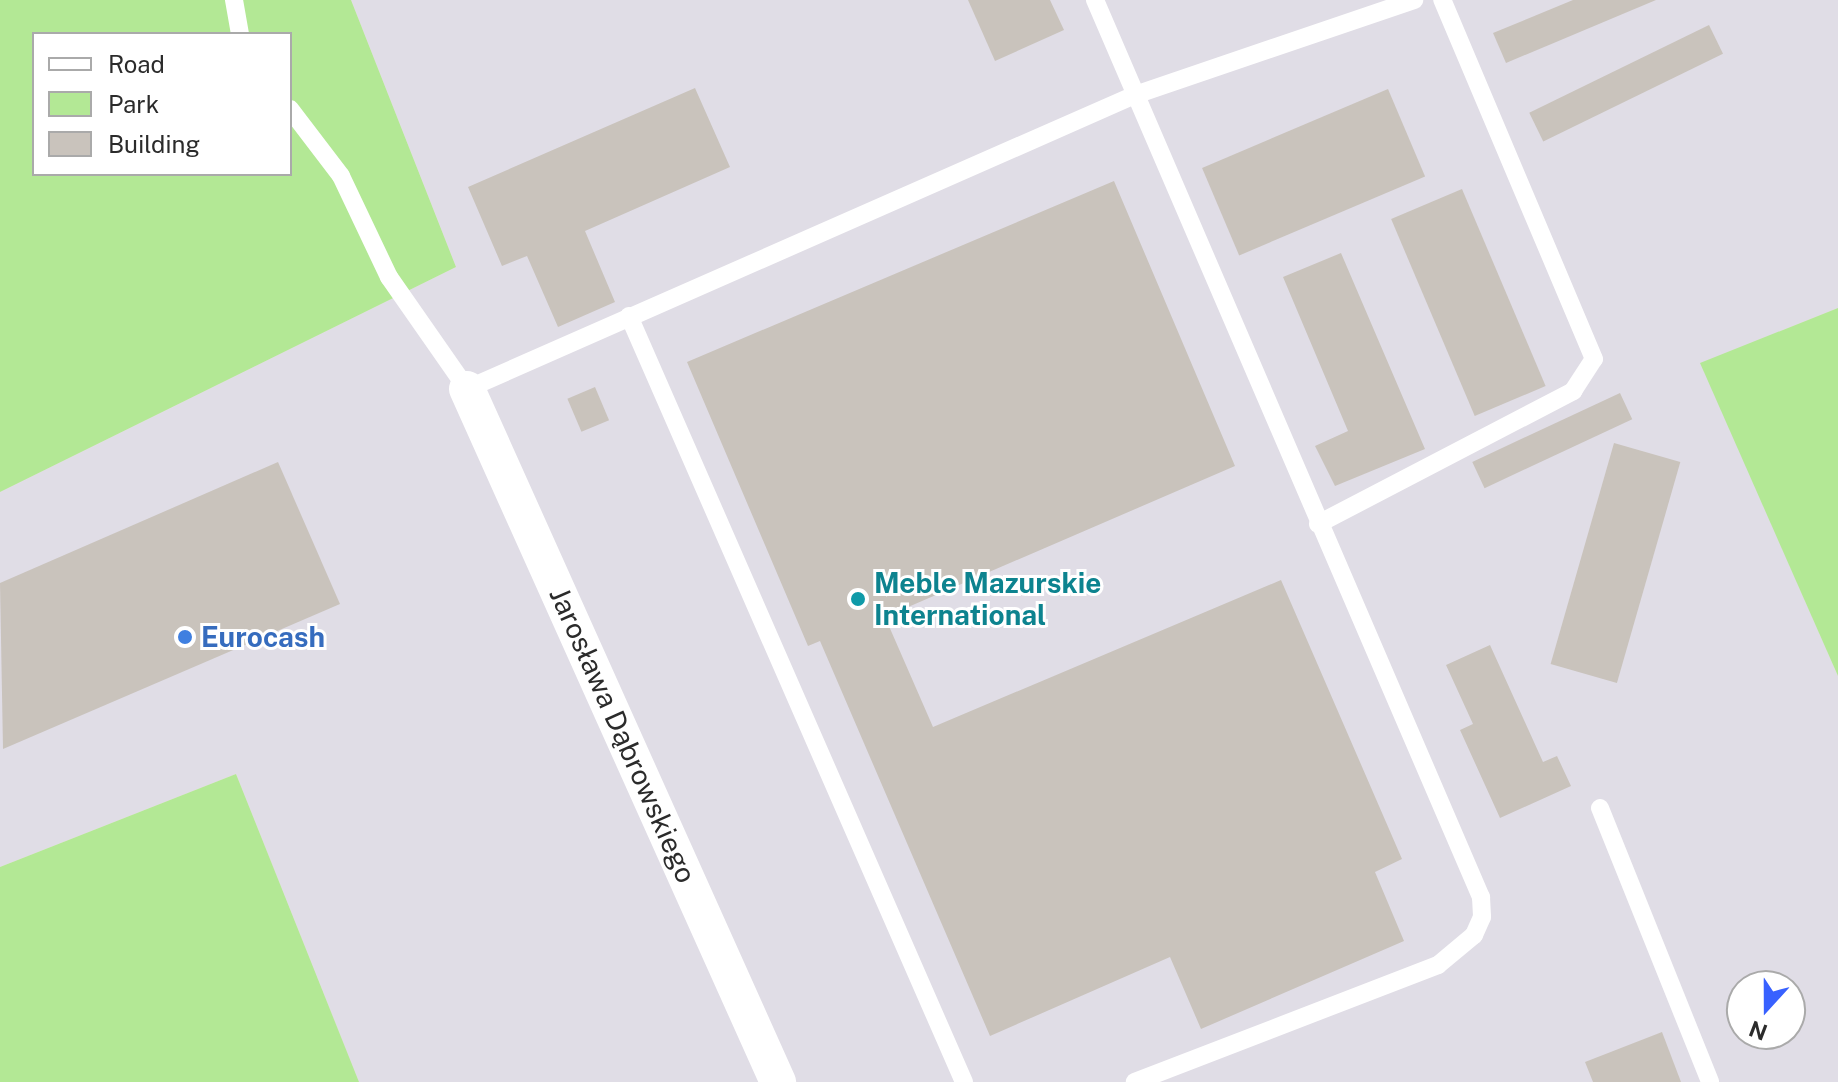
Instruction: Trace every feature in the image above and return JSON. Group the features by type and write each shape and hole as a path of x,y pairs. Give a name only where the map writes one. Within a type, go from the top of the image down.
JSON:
{"street":[{"name":"Jarosława Dąbrowskiego","path":"467,389 778,1082"}],"lane":[{"path":"234,0 240,32"},
{"path":"1095,0 1481,897 1482,917 1474,935 1438,965 1135,1082"},
{"path":"292,112 341,176 389,277 467,389 1135,95 1384,6 1414,0"},
{"path":"1318,524 1573,391 1594,359 1442,0"},
{"path":"629,316 964,1082"},
{"path":"1600,808 1710,1082"}],"shaded area":[{"path":"351,0 1838,0 1838,308 1701,363 1838,676 1838,1082 359,1082 236,774 0,867 0,492 456,267"}],"green space":[{"path":"0,0 351,0 456,267 0,492"},
{"path":"1838,308 1838,676 1700,363"},
{"path":"236,774 359,1082 0,1082 0,867"}],"building":[{"path":"968,0 1050,0 1064,30 995,61"},
{"path":"1573,0 1656,0 1506,63 1493,33"},
{"path":"1709,25 1723,54 1543,141 1529,113"},
{"path":"695,88 730,167 585,231 615,302 558,327 527,256 502,266 468,187"},
{"path":"1388,89 1425,176 1239,255 1202,168"},
{"name":"Meble Mazurskie International","path":"1114,181 1235,466 885,617 933,727 1281,580 1402,859 1375,872 1404,941 1201,1029 1170,957 990,1036 820,641 808,646 687,362"},
{"path":"1462,189 1546,386 1475,416 1391,219"},
{"path":"1341,253 1425,449 1335,486 1315,446 1348,431 1283,277"},
{"path":"595,387 609,420 581,432 567,399"},
{"path":"1620,393 1632,419 1485,488 1472,462"},
{"path":"1614,443 1680,462 1617,683 1551,664"},
{"path":"278,462 340,604 3,749 0,583"},
{"path":"1490,645 1543,762 1557,756 1571,786 1500,818 1460,730 1473,724 1446,665"},
{"path":"1662,1032 1681,1082 1593,1082 1585,1062"}],"place":[{"name":"Meble Mazurskie International","path":"858,599"},
{"name":"Eurocash","path":"185,637"}]}
